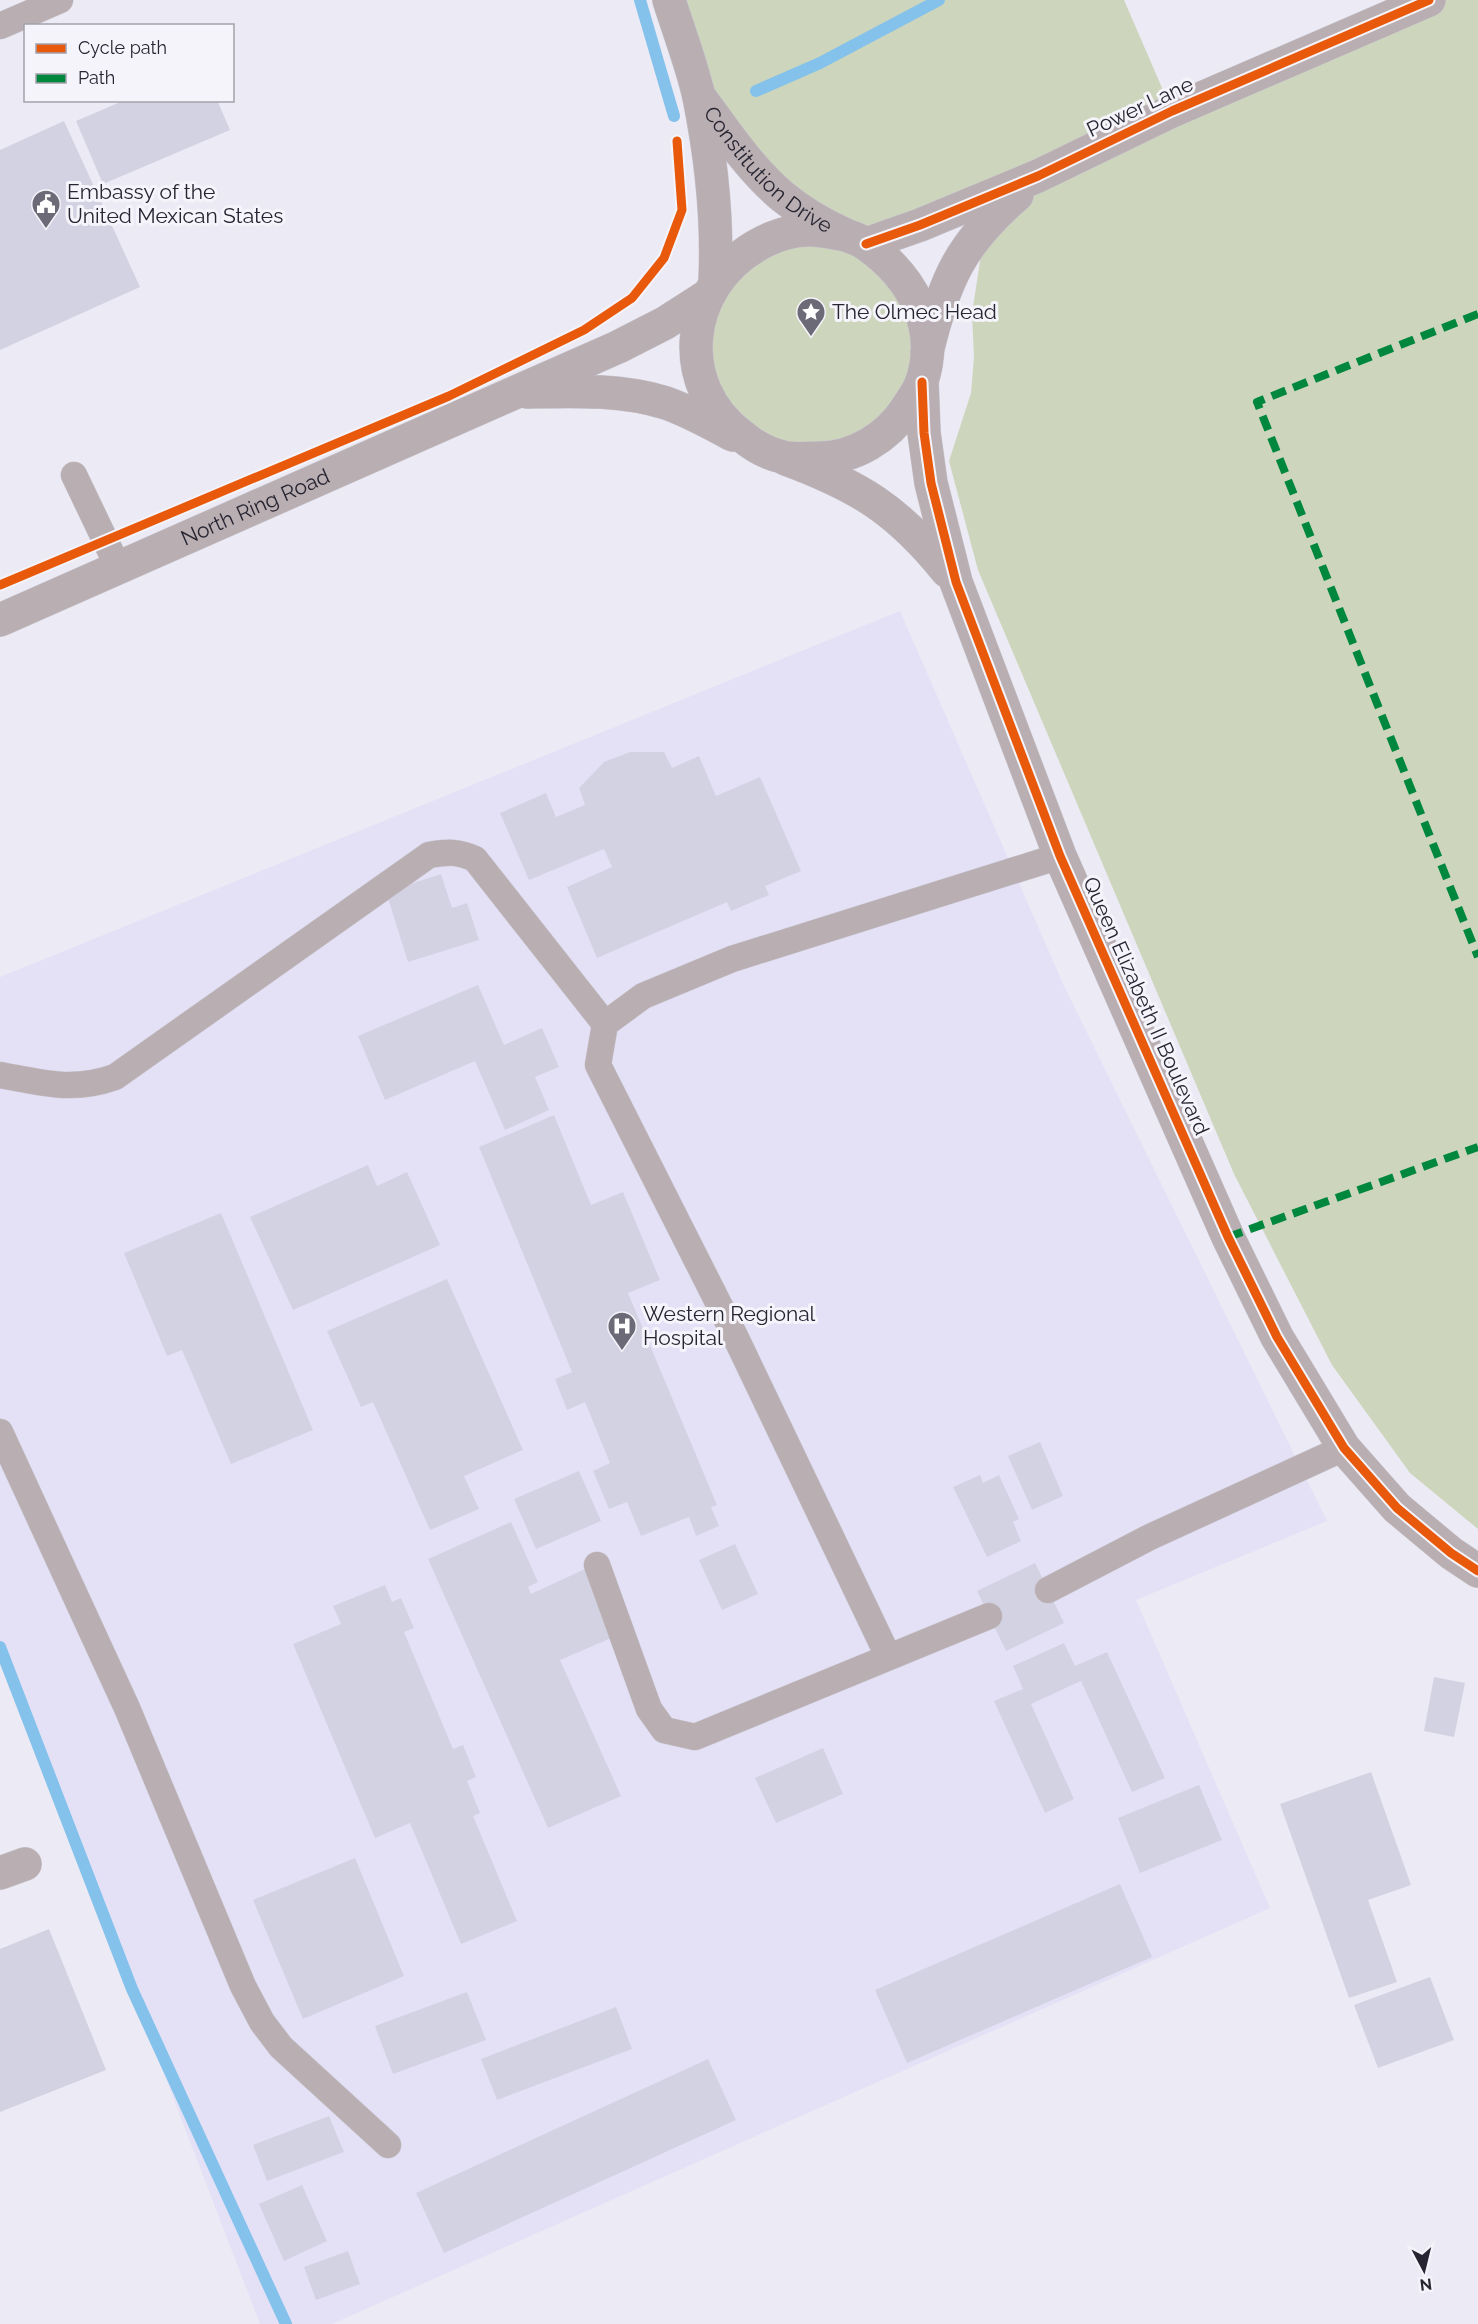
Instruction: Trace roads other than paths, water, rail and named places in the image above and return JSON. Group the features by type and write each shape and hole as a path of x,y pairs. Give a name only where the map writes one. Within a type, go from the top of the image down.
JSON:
{"street":[{"name":"Constitution Drive","path":"669,0 699,96 717,246 711,289"},
{"name":"Power Lane","path":"856,239 920,225 1038,176 1172,111 1429,0"},
{"name":"Constitution Drive","path":"699,96 755,171 783,197 856,239 907,280 923,315 924,367"},
{"name":"Power Lane","path":"924,367 939,303 957,263 986,221 1038,176"},
{"path":"856,239 808,230 770,237 737,257 711,289 698,325 696,359 707,396 729,426 770,452 834,458 869,445 898,422 924,367"},
{"name":"North Ring Road","path":"0,620 618,347 665,323 711,289"},
{"name":"Queen Elizabeth II Boulevard","path":"924,367 924,433 931,483 956,582 1060,855 1232,1247 1277,1337 1344,1448 1397,1508 1451,1553 1478,1571"},
{"name":"North Ring Road","path":"510,393 578,390 666,403 770,452"},
{"name":"Queen Elizabeth II Boulevard","path":"770,452 834,477 881,504 922,540 956,582"}],"lane":[{"path":"0,26 60,0"},
{"path":"74,475 118,567"},
{"path":"0,1075 64,1087 92,1085 115,1077 429,855 448,851 461,852 475,859 605,1024"},
{"path":"888,1656 734,1334 598,1065 605,1024 643,996 732,959 1060,855"},
{"path":"0,1432 127,1708 243,1986 262,2022 281,2047 388,2145"},
{"path":"1048,1590 1150,1537 1344,1448"},
{"path":"597,1566 649,1709 664,1730 695,1737 989,1616"}],"waterway":[{"path":"640,0 674,116"},
{"path":"756,91 820,63 939,0"},
{"path":"0,1647 132,1989 286,2324"}],"place":[{"name":"Embassy of the United Mexican States","path":"46,230"},
{"name":"The Olmec Head","path":"811,338"},
{"name":"Western Regional Hospital","path":"622,1352"}]}
